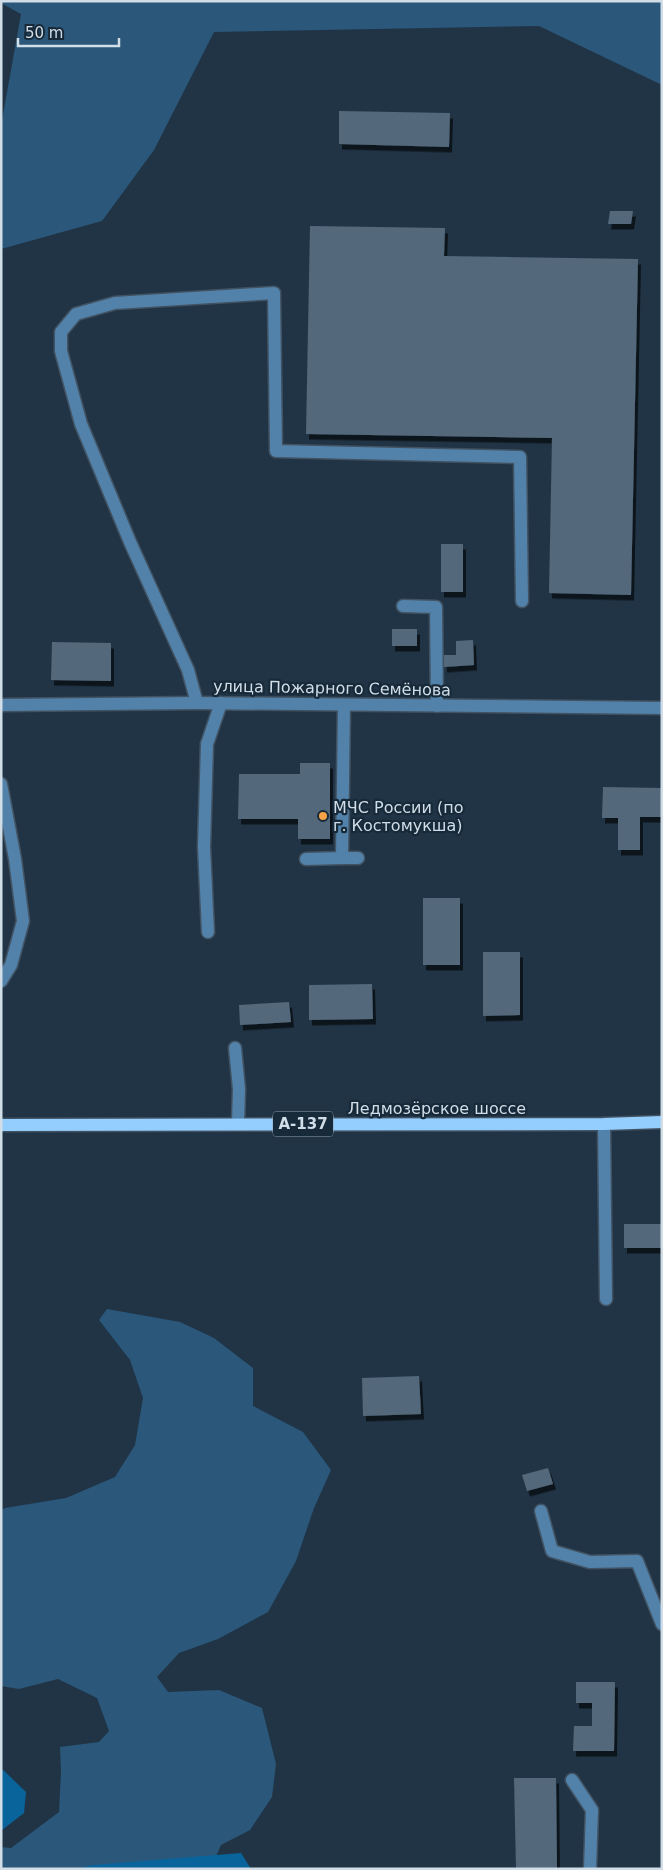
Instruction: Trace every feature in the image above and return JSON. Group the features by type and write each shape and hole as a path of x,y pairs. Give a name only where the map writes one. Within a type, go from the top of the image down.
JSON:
{"main road":[{"name":"Ледмозёрское шоссе","path":"1,1125 604,1124 662,1122"}],"street":[{"path":"197,703 188,670 130,542 81,424 61,351 61,332 76,314 115,303 274,293 276,451 520,457 522,601"},
{"path":"403,606 436,607 437,706"},
{"path":"208,932 204,847 207,744 222,703"},
{"name":"улица Пожарного Семёнова","path":"1,705 222,703 662,708"},
{"path":"342,858 344,705"},
{"path":"1,784 15,859 23,921 11,965 1,980"},
{"path":"306,858 358,858"},
{"path":"234,1048 239,1089 238,1124"},
{"path":"604,1124 606,1299"},
{"path":"541,1511 552,1551 590,1562 637,1561 662,1624"},
{"path":"572,1780 592,1810 590,1869"}],"shaded area":[{"path":"1,1 662,1 662,85 539,26 214,32 154,150 102,221 1,249 1,126 21,14 1,3"},
{"path":"107,1309 180,1322 214,1338 253,1368 253,1406 303,1432 331,1470 314,1508 296,1561 268,1612 218,1639 179,1653 157,1677 168,1692 219,1690 262,1708 276,1764 272,1797 250,1830 221,1845 214,1861 124,1869 1,1869 1,1847 11,1848 59,1812 60,1747 99,1742 109,1731 97,1698 58,1679 19,1689 1,1686 1,1510 66,1498 115,1477 135,1445 143,1398 130,1360 99,1320"},
{"path":"1,1768 26,1792 24,1813 2,1830"},
{"path":"241,1853 251,1869 78,1869 92,1865"}],"building":[{"path":"339,111 450,113 449,147 339,144"},
{"path":"610,211 633,211 631,224 608,224"},
{"path":"310,226 445,228 444,256 638,259 631,595 549,593 552,438 306,434"},
{"path":"441,544 463,544 463,592 441,592"},
{"path":"392,629 417,629 417,646 392,646"},
{"path":"473,640 474,665 444,667 444,655 456,655 456,641"},
{"path":"52,642 111,643 111,681 51,680"},
{"path":"300,763 330,763 330,839 298,839 298,819 238,819 239,774 300,774"},
{"path":"603,787 662,788 662,817 640,817 640,850 618,850 618,818 602,818"},
{"path":"423,898 460,898 460,965 423,965"},
{"path":"483,952 520,952 520,1015 483,1016"},
{"path":"372,984 373,1019 309,1020 309,985"},
{"path":"289,1002 291,1022 240,1025 239,1005"},
{"path":"624,1224 662,1224 662,1248 624,1248"},
{"path":"419,1376 421,1414 363,1416 362,1378"},
{"path":"548,1468 553,1484 527,1491 522,1475"},
{"path":"576,1682 615,1682 614,1751 573,1751 574,1726 592,1726 592,1703 576,1703"},
{"path":"514,1778 556,1778 557,1869 516,1869"}],"place":[{"name":"МЧС России (по г. Костомукша)","path":"323,816"}]}
